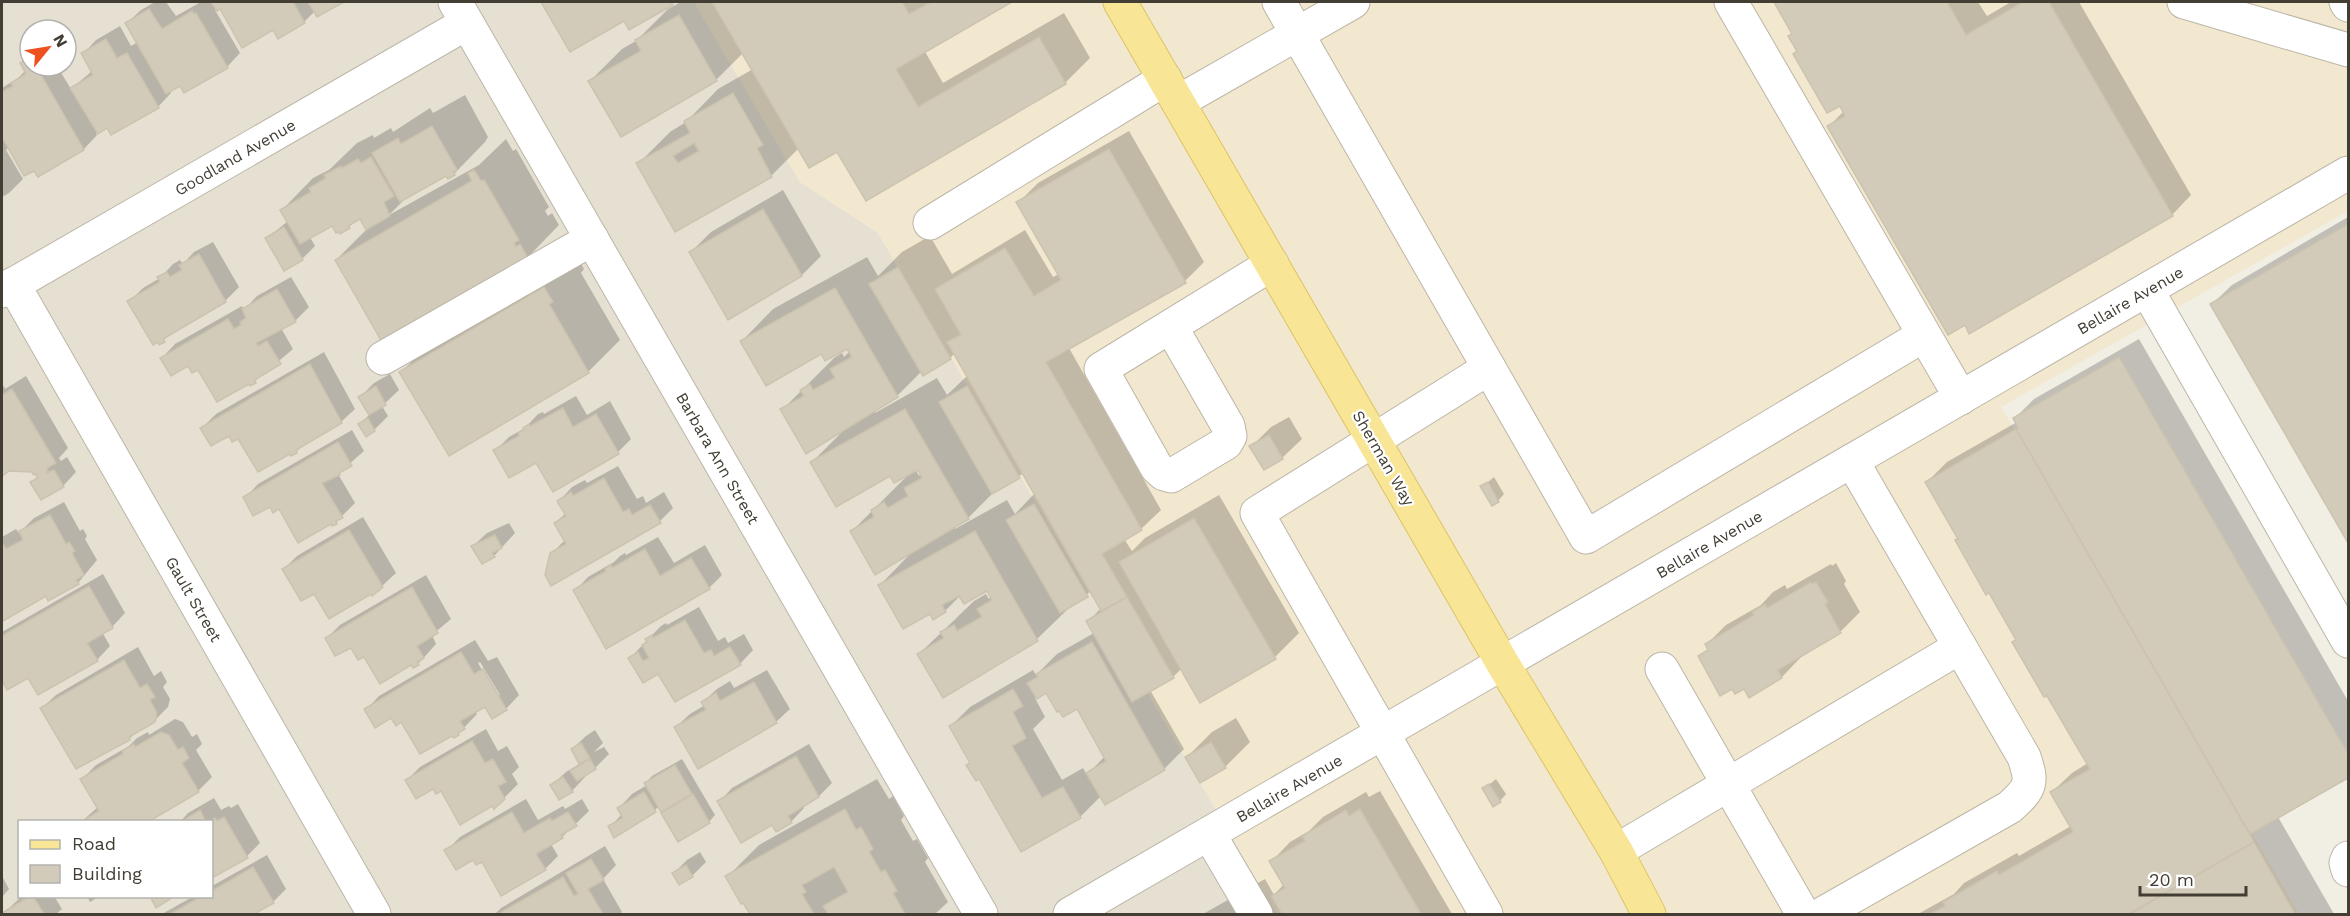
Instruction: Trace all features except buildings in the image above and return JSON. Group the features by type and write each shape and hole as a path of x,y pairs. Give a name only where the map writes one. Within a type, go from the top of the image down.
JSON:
{"main road":[{"name":"Sherman Way","path":"1120,2 1503,664 1616,851 1649,915"}],"street":[{"path":"1279,2 1586,537 1924,335"},
{"path":"930,223 1172,90 1297,33 1353,2"},
{"path":"1731,2 1961,398"},
{"path":"2184,2 2349,50"},
{"name":"Barbara Ann Street","path":"461,12 981,915"},
{"name":"Goodland Avenue","path":"7,288 461,12"},
{"name":"Bellaire Avenue","path":"1070,915 2349,173"},
{"path":"383,358 592,239"},
{"path":"1171,327 1272,264"},
{"name":"Gault Street","path":"7,288 375,915"},
{"path":"2147,290 2349,641"},
{"path":"1486,915 1257,513 1489,368"},
{"path":"1822,915 2010,807 2026,792 2030,777 2024,757 1852,461"},
{"path":"1616,851 1960,647"},
{"path":"1662,669 1803,915"},
{"path":"1209,834 1256,915"},
{"path":"2349,858 2346,863 2349,870"}],"shaded area":[{"path":"2,2 694,2 800,182 878,233 1277,914 2,914"},
{"path":"694,2 2348,2 2348,211 2001,407 2299,914 1277,914 878,233 800,182"}]}
